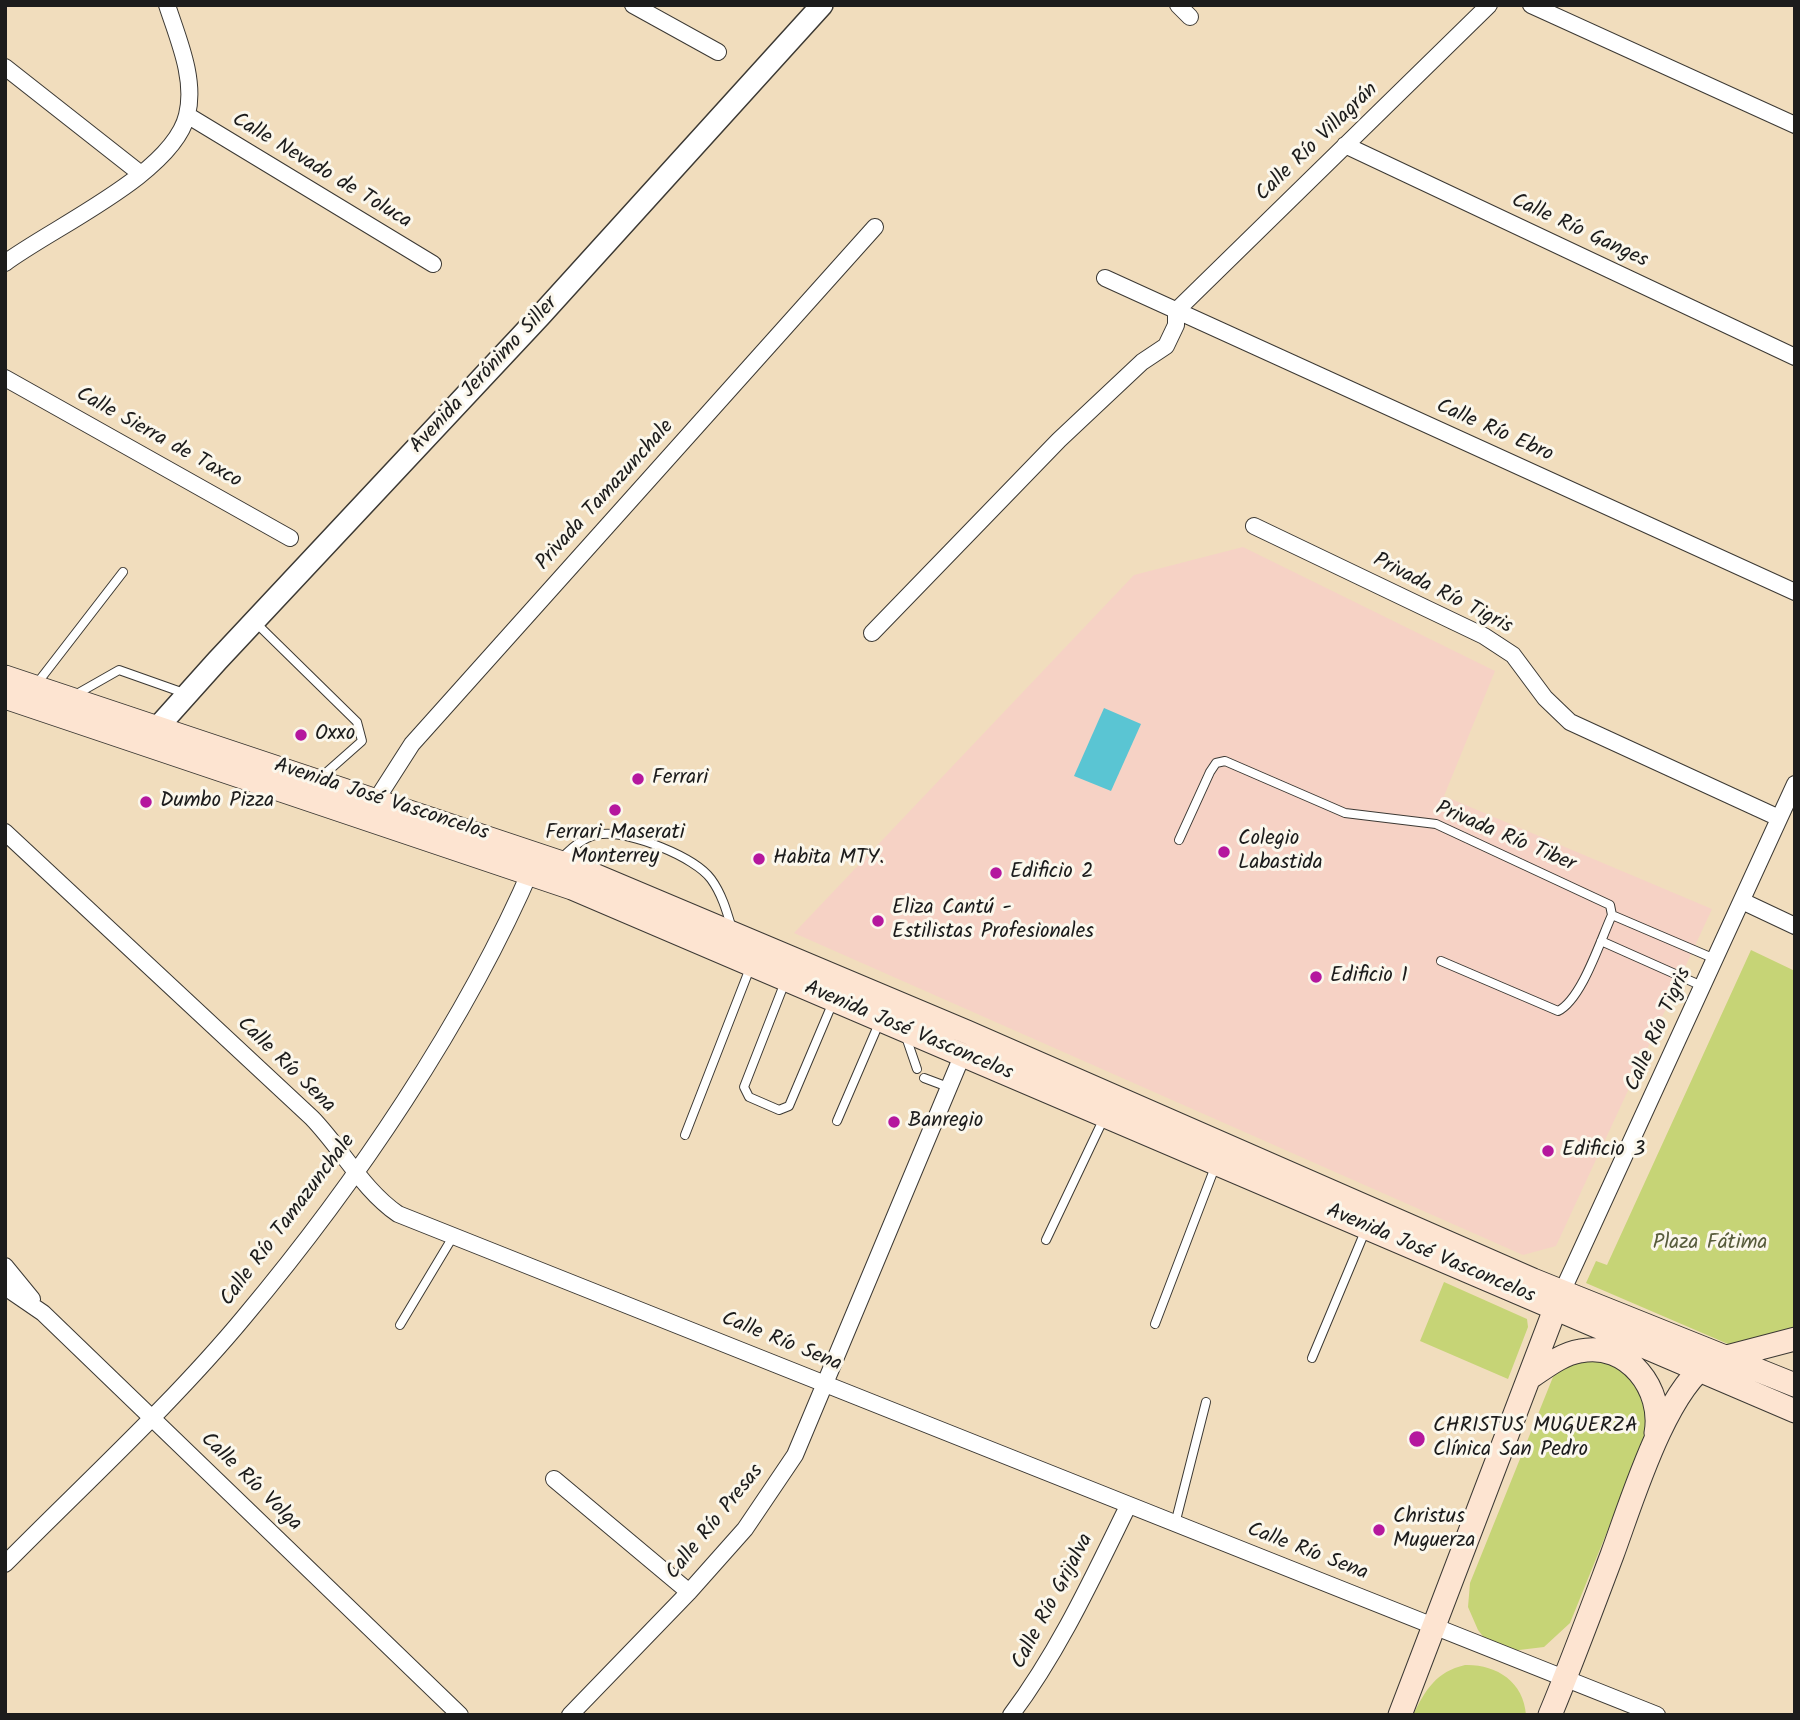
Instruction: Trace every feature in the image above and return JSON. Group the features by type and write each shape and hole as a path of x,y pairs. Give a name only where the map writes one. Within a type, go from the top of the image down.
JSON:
{"main road":[{"name":"Avenida José Vasconcelos","path":"5,677 70,698 151,735 542,862 732,932 1109,1107 1559,1301 1699,1370 1795,1411"},
{"name":"Avenida José Vasconcelos","path":"5,697 317,780 371,808"},
{"name":"Avenida José Vasconcelos","path":"542,862 751,965 905,1032 962,1056 1109,1107 1217,1164 1370,1220"},
{"name":"Avenida José Vasconcelos","path":"1559,1301 1723,1356 1795,1385"},
{"path":"1400,1715 1559,1301"},
{"path":"1549,1715 1654,1443 1678,1400 1699,1370 1723,1356 1795,1339"},
{"path":"1532,1376 1553,1362 1580,1351 1605,1352 1628,1362 1646,1380 1653,1392 1658,1419 1654,1443"}],"street":[{"path":"5,262 141,174 173,141 187,115 188,80 167,5"},
{"path":"633,5 718,52"},
{"name":"Avenida Jerónimo Siller","path":"151,735 530,326 822,5"},
{"path":"1178,5 1190,17"},
{"name":"Calle Río Villagrán","path":"1176,311 1489,5"},
{"path":"1531,5 1795,125"},
{"path":"5,67 141,174"},
{"name":"Calle Nevado de Toluca","path":"187,115 433,264"},
{"name":"Calle Río Ganges","path":"1345,145 1795,357"},
{"name":"Privada Tamazunchale","path":"371,808 412,744 875,227"},
{"name":"Calle Río Ebro","path":"1105,278 1795,592"},
{"path":"872,633 1059,440 1142,362 1166,346 1176,325 1176,311"},
{"name":"Calle Sierra de Taxco","path":"5,378 289,538"},
{"name":"Privada Río Tigris","path":"1254,526 1492,641 1524,667 1557,712 1590,733 1779,818"},
{"name":"Calle Río Tigris","path":"1559,1301 1795,784"},
{"name":"Calle Río Sena","path":"5,832 312,1118 356,1169 370,1190 388,1207 1128,1506 1657,1715"},
{"name":"Calle Río Tamazunchale","path":"5,1564 244,1318 407,1097 542,862"},
{"path":"1742,901 1795,926"},
{"name":"Calle Río Presas","path":"570,1715 689,1592 772,1492 795,1455 962,1056"},
{"path":"5,1266 43,1313"},
{"name":"Calle Río Volga","path":"5,1287 43,1313 460,1715"},
{"path":"554,1479 689,1592"},
{"name":"Calle Río Grijalva","path":"1011,1715 1037,1680 1076,1610 1128,1506"}],"lane":[{"path":"34,686 123,572"},
{"path":"255,622 357,722 362,741 317,780"},
{"path":"70,698 119,670 187,694"},
{"name":"Privada Río Tiber","path":"1179,840 1210,772 1216,763 1225,761 1345,813 1436,824 1603,899 1610,905 1612,915 1715,959"},
{"path":"542,862 602,834 635,838 664,849 698,867 710,877 726,906 732,932"},
{"path":"1441,961 1558,1011 1570,1005 1612,915"},
{"path":"1601,941 1702,986"},
{"path":"685,1135 751,965"},
{"path":"786,980 744,1087 749,1097 779,1110 789,1106 834,1000"},
{"path":"837,1121 880,1021"},
{"path":"905,1032 917,1069"},
{"path":"924,1078 948,1087"},
{"path":"1046,1240 1109,1107"},
{"path":"1155,1324 1217,1164"},
{"path":"1312,1358 1370,1220"},
{"path":"400,1325 454,1235"},
{"path":"1175,1524 1206,1402"}],"shaded area":[{"name":"Colegio Labastida","path":"1243,547 1495,671 1444,796 1712,909 1556,1246 1523,1255 794,933 1134,575"}],"green space":[{"name":"Plaza Fátima","path":"1751,950 1795,971 1795,1328 1735,1347 1586,1283 1596,1261 1607,1265"},
{"path":"1444,1282 1527,1319 1528,1327 1508,1379 1420,1341"},
{"path":"1599,1358 1641,1382 1648,1431 1570,1623 1544,1647 1511,1651 1485,1639 1478,1630 1468,1607 1470,1583 1553,1377 1571,1363"},
{"path":"1465,1665 1487,1668 1506,1677 1520,1693 1526,1715 1413,1715 1439,1677"}],"water":[{"path":"1104,708 1141,724 1111,791 1074,776"}],"place":[{"name":"Oxxo","path":"301,735"},
{"name":"Ferrari","path":"638,779"},
{"name":"Dumbo Pizza","path":"146,802"},
{"name":"Ferrari Maserati Monterrey","path":"615,810"},
{"name":"Colegio Labastida","path":"1224,852"},
{"name":"Habita MTY.","path":"759,859"},
{"name":"Edificio 2","path":"996,873"},
{"name":"Eliza Cantú - Estilistas Profesionales","path":"878,921"},
{"name":"Edificio 1","path":"1316,977"},
{"name":"Banregio","path":"894,1122"},
{"name":"Edificio 3","path":"1548,1151"},
{"name":"CHRISTUS MUGUERZA Clínica San Pedro","path":"1417,1439"},
{"name":"Christus Muguerza","path":"1379,1530"}]}
